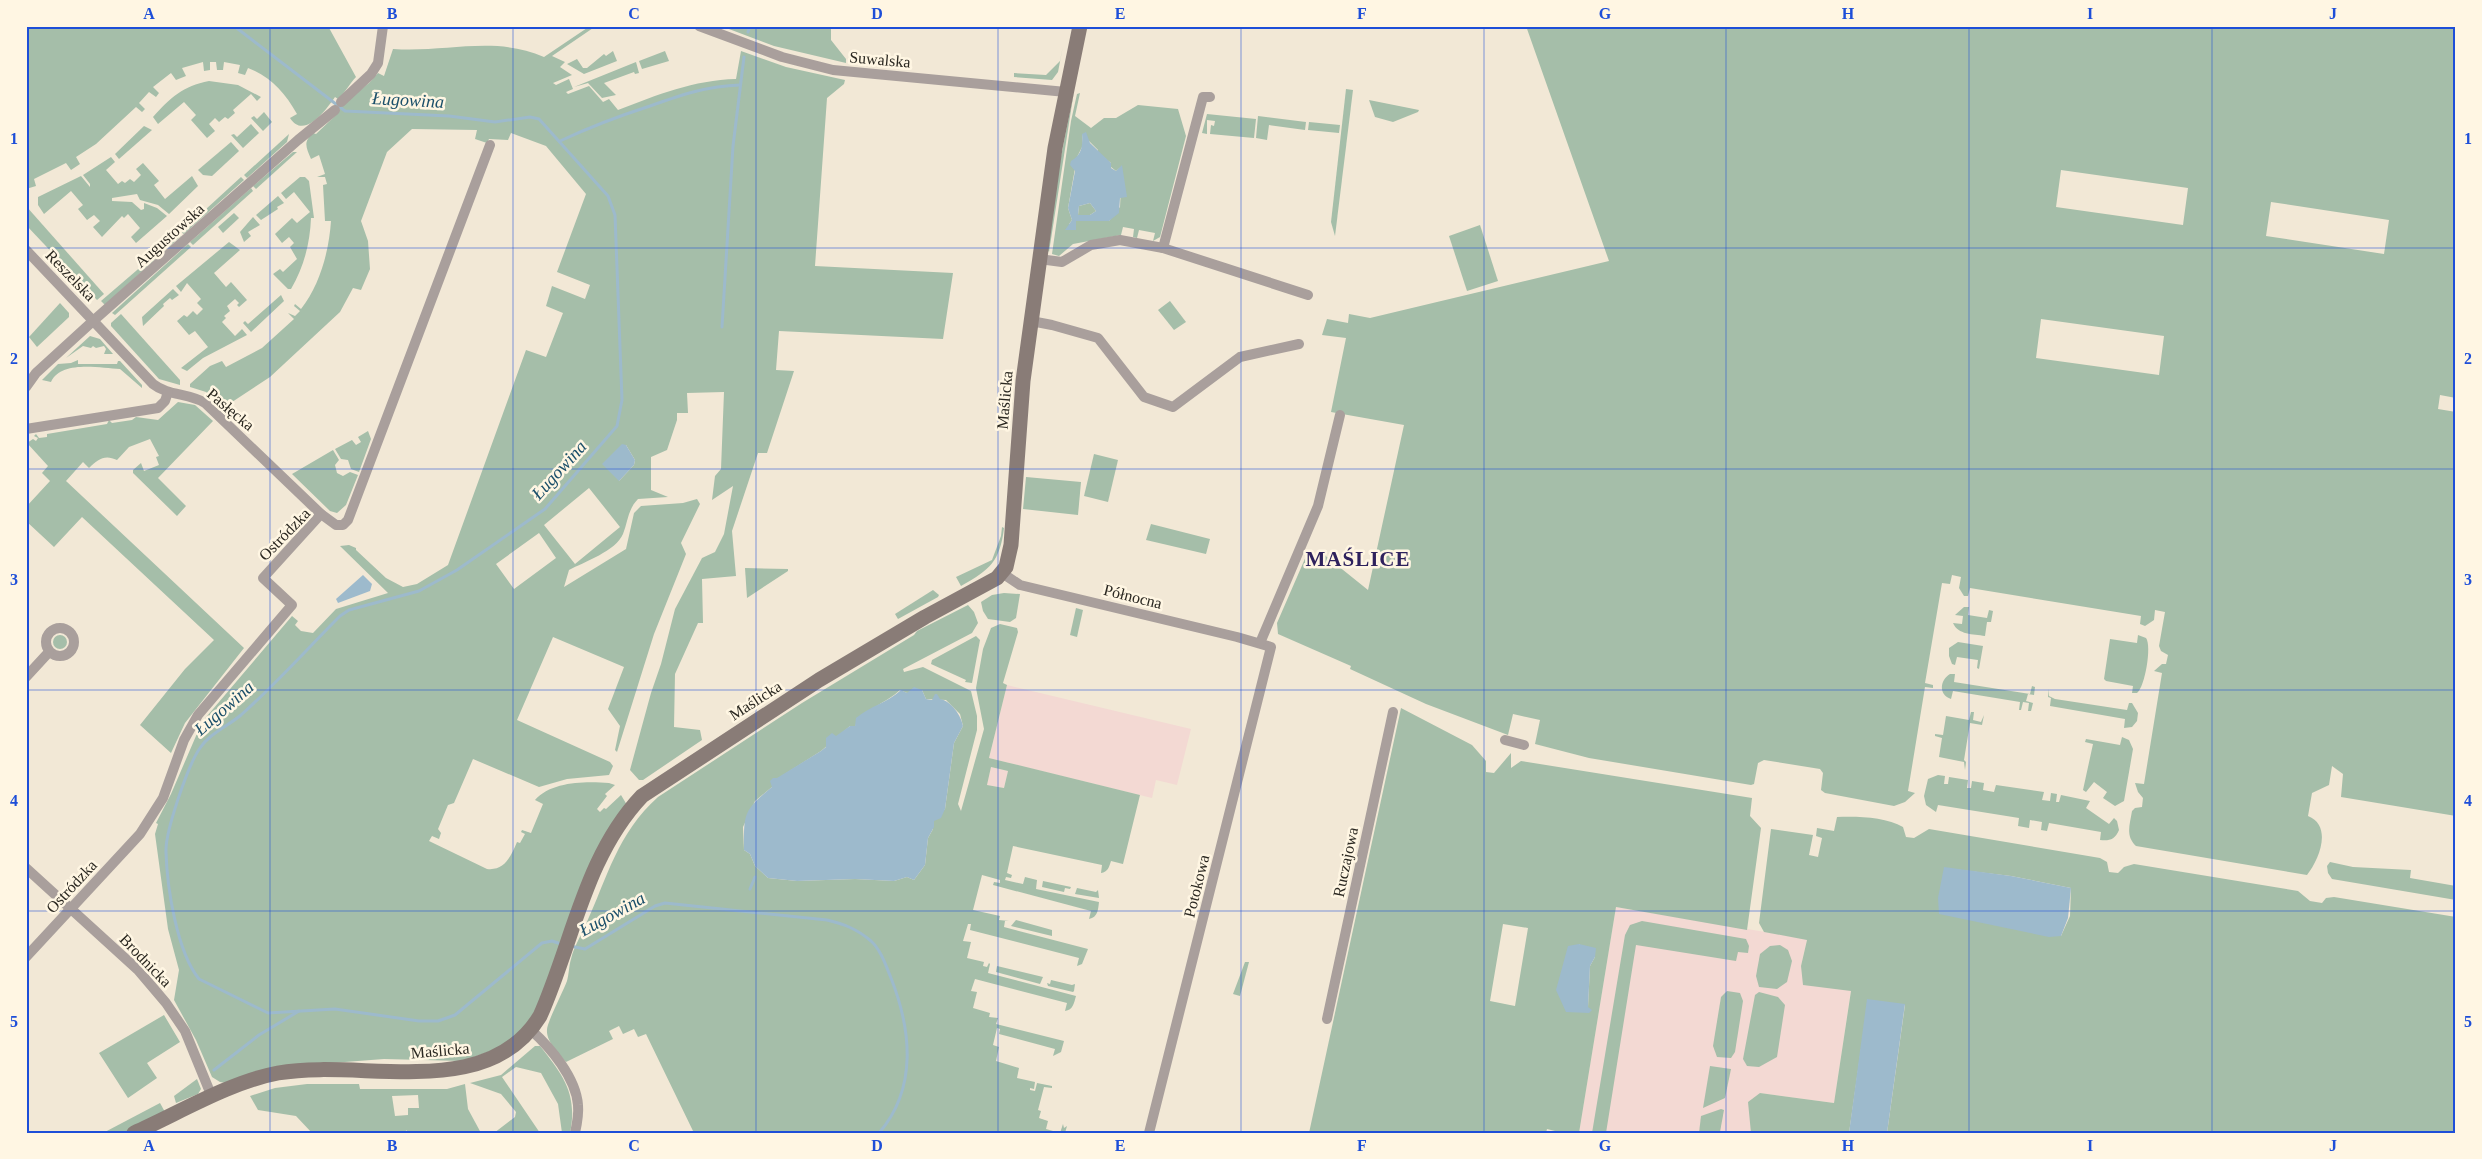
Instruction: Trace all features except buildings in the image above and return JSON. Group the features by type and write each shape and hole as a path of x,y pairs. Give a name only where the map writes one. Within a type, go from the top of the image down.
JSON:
{"street":[{"name":"Augustowska","path":"26,386 36,373 93,320 338,106 371,74 378,62 383,26"},
{"name":"Suwalska","path":"699,26 782,57 834,70 1066,92"},
{"name":"Maślicka","path":"134,1133 212,1097 262,1077 291,1071 464,1068 488,1061 509,1051 532,1030 546,1002 583,899 606,844 622,818 642,796 819,680 925,617 989,583 1002,573 1008,561 1011,545 1021,400 1039,258 1055,148 1080,26"},
{"path":"1163,248 1203,97 1210,97"},
{"name":"Ostródzka","path":"26,957 140,834 163,798 184,740 198,715 292,605 263,578 321,514 336,526 343,525 348,520 490,145"},
{"path":"1039,258 1062,262 1091,245 1120,240 1163,248 1308,295"},
{"name":"Reszelska","path":"26,250 93,320"},
{"name":"Pasłęcka","path":"93,320 152,384 168,392 192,397 205,403 321,514"},
{"path":"1031,321 1098,338 1144,397 1173,407 1240,357 1299,344"},
{"path":"26,429 158,408 166,401 168,392"},
{"path":"1260,643 1318,506 1340,415"},
{"name":"Północna","path":"1002,573 1020,585 1271,647"},
{"name":"Potokowa","path":"1149,1133 1271,647"},
{"path":"26,677 49,652"},
{"name":"Ruczajowa","path":"1327,1019 1393,712"},
{"path":"1505,740 1524,745"},
{"name":"Brodnicka","path":"26,868 138,970 166,1003 185,1032 212,1097"},
{"path":"532,1030 544,1042 571,1080 578,1105 575,1133"}],"shaded area":[{"path":"1007,685 1191,729 1177,785 1156,780 1152,798 989,758"},
{"path":"991,767 1008,771 1004,788 987,785"},
{"path":"1616,907 1807,939 1801,966 1851,990 1834,1103 1760,1093 1751,1133 1579,1133"}],"green space":[{"path":"26,26 328,26 356,77 341,96 338,99 335,97 314,121 302,126 296,124 290,118 297,114 277,86 264,76 248,68 245,75 238,73 240,65 224,62 223,70 217,70 216,62 210,62 210,70 204,71 203,62 182,68 186,76 176,80 171,73 153,87 159,93 156,97 149,92 139,103 145,109 142,112 136,107 96,144 76,157 80,164 71,170 66,163 34,179 36,186 26,189"},
{"path":"590,26 596,26 552,56 565,62 560,67 572,75 553,83 556,85 569,79 573,89 566,92 568,94 589,86 603,102 609,99 618,110 690,85 736,79 741,51 786,67 845,80 844,84 827,98 815,266 953,273 943,339 779,331 776,370 794,371 767,453 758,453 732,531 736,576 702,579 703,623 698,623 675,674 674,727 700,730 702,740 643,780 639,780 630,770 675,609 702,558 715,552 724,534 733,486 712,500 715,476 721,469 724,392 687,393 688,413 677,413 677,420 667,450 651,457 651,490 668,497 638,499 630,511 623,534 614,546 591,560 569,570 564,587 626,549 634,513 641,506 683,503 697,499 700,504 681,543 686,554 654,634 617,752 615,750 620,726 608,709 624,667 553,637 517,720 610,762 613,766 609,775 567,779 539,787 473,759 454,803 448,805 438,829 441,833 439,839 432,836 429,841 487,869 493,869 503,865 517,842 520,843 525,834 521,832 522,830 531,833 543,804 535,800 550,789 580,782 609,783 615,785 605,794 607,796 597,809 600,812 604,808 606,809 621,795 627,805 539,1006 519,1034 496,1049 463,1061 384,1059 332,1063 232,1084 220,1082 212,1077 196,1040 174,1000 179,970 168,929 155,834 158,824 156,823 171,794 202,722 292,616 298,621 295,625 301,631 313,633 336,609 388,593 340,546 349,545 356,548 386,578 403,587 417,584 448,565 526,350 546,357 563,313 546,306 552,286 585,299 590,285 557,272 586,194 546,146 511,133 508,140 489,139 487,143 475,139 477,130 412,129 387,152 361,221 368,241 370,269 361,290 353,288 340,312 270,377 226,406 206,392 190,387 190,384 210,366 222,361 226,367 262,348 294,319 288,313 295,316 300,311 294,306 295,304 301,309 308,300 326,256 331,221 325,221 323,185 327,184 325,177 317,177 325,174 319,155 311,159 307,148 308,139 313,133 316,134 336,115 345,102 369,83 378,73 384,76 393,49 412,50 469,46 507,47 544,57","holes":["626,445 635,460 634,465 619,481","589,488 620,527 575,564 544,525","539,533 556,558 514,589 496,564"]},
{"path":"721,26 831,26 831,40 846,59 846,63 774,46"},
{"path":"1526,26 2456,26 2456,398 2440,395 2438,409 2456,412 2456,816 2341,797 2343,774 2332,766 2329,785 2312,793 2308,816 2316,821 2322,835 2316,861 2307,875 2136,846 2130,838 2129,825 2132,811 2135,808 2142,807 2143,798 2138,792 2135,783 2144,784 2162,673 2154,671 2162,664 2166,664 2168,655 2161,651 2159,646 2165,612 2155,610 2154,620 2145,626 2140,624 2141,616 1970,588 1968,596 1964,596 1959,588 1961,577 1952,575 1950,584 1942,583 1925,683 1933,685 1933,688 1925,687 1908,791 1915,793 1905,802 1894,806 1825,793 1821,790 1823,773 1820,769 1764,760 1758,763 1754,784 1751,785 1589,758 1535,744 1540,720 1513,714 1508,735 1426,704 1350,669 1351,666 1278,634 1277,623 1307,554 1322,553 1368,590 1404,425 1331,412 1346,338 1322,335 1327,319 1348,323 1349,314 1370,318 1609,261","holes":["2061,170 2188,188 2183,225 2056,207","2271,202 2389,220 2384,254 2266,236","2041,319 2164,336 2159,375 2036,358"]},
{"path":"1063,46 1058,72 1052,80 1014,77 1014,73 1046,75 1060,61"},
{"path":"613,51 617,61 584,74 567,64 577,59 583,68 587,68 604,54 606,56"},
{"path":"665,51 669,61 642,69 639,61"},
{"path":"636,62 639,73 635,74 634,72 604,83 616,95 602,98 588,83 574,87"},
{"path":"209,81 238,85 261,97 257,101 251,94 233,110 235,113 228,119 225,117 219,122 215,118 209,124 215,131 207,138 191,120 196,115 184,102 158,124 153,117 165,104 184,90"},
{"path":"1346,89 1353,90 1335,236 1331,222"},
{"path":"1074,91 1049,252 1047,249 1056,182"},
{"path":"1080,93 1075,116 1091,128 1104,118 1116,118 1138,105 1178,109 1186,136 1160,237 1153,241 1155,233 1139,230 1137,238 1133,237 1134,229 1123,227 1121,235 1073,244 1059,256 1052,254 1071,121 1077,94","holes":["1082,134 1098,150 1098,153 1111,163 1111,167 1116,171 1122,166 1120,207 1109,221 1076,221 1069,224 1072,220 1068,208 1077,157 1083,145"]},
{"path":"1369,100 1419,110 1393,122 1375,117"},
{"path":"264,112 272,122 263,131 251,118 254,116 257,119"},
{"path":"1207,114 1256,119 1254,138 1210,134 1211,125 1214,126 1215,121 1207,120 1207,134 1202,133"},
{"path":"1258,116 1306,122 1305,130 1269,125 1267,140 1256,138"},
{"path":"1309,122 1340,125 1339,133 1308,130"},
{"path":"251,124 259,133 243,148 231,135 234,134 237,137"},
{"path":"144,126 152,130 119,159 115,154"},
{"path":"289,134 287,142 247,178 244,175"},
{"path":"231,142 239,151 212,176 203,175 198,170"},
{"path":"293,152 297,152 256,189 253,186"},
{"path":"111,157 115,162 106,170 118,184 122,181 125,183 130,179 134,182 141,175 136,169 143,163 159,181 154,185 165,199 192,176 198,186 169,214 158,205 140,200 137,194 112,198 112,201 132,202 141,210 144,209 144,203 157,208 167,216 136,243 131,237 140,228 128,214 124,218 122,216 102,237 93,227 100,221 94,215 87,220 78,209 83,205 71,191 44,214 38,205 38,197 81,176 90,187 90,184 83,175"},
{"path":"241,177 244,180 184,234 181,232"},
{"path":"300,177 305,177 309,181 314,218 311,218 308,246 303,263 296,281 291,289 288,289 273,274 280,269 283,272 297,259 290,247 294,243 289,237 282,243 275,234 292,218 297,223 310,212 294,192 286,199 281,193"},
{"path":"251,188 253,191 193,245 190,242"},
{"path":"278,196 284,203 261,220 256,215"},
{"path":"1090,203 1096,211 1090,215 1078,215 1079,206"},
{"path":"26,206 104,294 97,300 26,225"},
{"path":"234,213 239,218 223,233 218,227"},
{"path":"253,217 260,225 248,232 251,236 244,242 240,232"},
{"path":"1480,225 1498,281 1467,291 1449,236"},
{"path":"179,234 181,236 105,305 101,301"},
{"path":"229,242 240,250 214,273 226,287 231,282 247,300 239,307 237,305 239,303 235,299 227,306 230,311 224,316 226,318 222,322 235,336 242,329 247,335 203,358 187,371 181,368 208,347 195,331 189,335 177,321 184,315 187,317 193,311 197,315 203,309 197,303 201,299 187,283 181,292 176,286"},
{"path":"188,244 191,247 115,315 112,313"},
{"path":"173,289 179,295 172,300 170,298 163,304 164,306 143,326 142,317"},
{"path":"281,295 284,301 251,332 243,323 245,321 248,324"},
{"path":"1170,301 1186,322 1174,330 1158,310"},
{"path":"60,303 69,313 69,317 37,347 29,337"},
{"path":"121,314 180,380 180,385 159,379 111,326 111,323"},
{"path":"90,336 100,339 113,354 104,354 106,349 104,346 96,348 93,346 91,348 83,346 66,358"},
{"path":"78,360 78,364 117,364 120,361 142,385 142,388 120,369 72,368 56,375 51,382 42,380 58,364 71,363"},
{"path":"178,402 195,405 213,421 158,478 186,506 177,516 133,473 133,470 141,463 144,471 159,465 156,457 159,456 150,439 129,447 117,460 109,457 102,458 89,468 83,462 66,481 244,648 185,723 171,753 140,725 185,669 214,640 82,517 54,547 26,521 26,507 50,481 42,473 48,466 27,443 33,439 36,441 38,438 34,436 36,434 39,438 47,437 47,434 107,424 109,420 112,423 132,420 136,417 158,420"},
{"path":"368,431 371,439 359,472 351,469 348,460 341,459 335,449 352,440 356,445 361,442 358,437"},
{"path":"333,450 339,460 335,465 337,473 343,476 350,472 358,475 346,505 337,513 330,511 292,474"},
{"path":"1094,454 1118,460 1108,502 1084,496"},
{"path":"1026,477 1081,482 1078,515 1023,509"},
{"path":"1151,524 1210,539 1206,554 1146,540"},
{"path":"1002,527 1004,528 1000,549 992,563 979,575 961,586 956,577 992,560 1001,536"},
{"path":"745,568 788,569 788,571 747,598"},
{"path":"933,590 939,595 938,597 898,619 895,614"},
{"path":"1004,593 1020,594 1016,618 1010,622 988,619 983,611 981,602 992,595"},
{"path":"968,605 974,612 978,623 972,633 903,669 904,672 923,667 971,691 977,716 977,730 958,804 961,811 984,729 976,688 983,649 991,628 1000,624 1017,628 1018,632 1003,683 1007,685 989,758 1140,795 1123,864 1111,861 1105,872 1101,873 1102,865 1013,846 1007,873 1012,875 1011,878 1006,877 1005,880 1023,884 1025,877 1037,880 1036,889 1099,902 1097,913 1094,917 1089,919 1091,911 993,885 994,882 1000,883 1000,880 982,875 973,910 1000,916 999,920 1009,921 1005,921 1004,927 1088,949 1082,964 1077,966 1079,958 970,930 971,924 968,924 963,941 971,942 967,958 984,962 983,966 987,967 989,963 988,973 1076,996 1074,1004 1065,1011 1067,1003 975,979 971,991 977,992 973,1008 990,1013 989,1017 998,1018 996,1024 1064,1041 1061,1052 1053,1056 1055,1049 999,1034 1000,1029 997,1028 993,1045 999,1047 996,1061 1019,1068 1017,1078 1035,1082 1034,1089 1030,1088 1030,1090 1035,1091 1037,1083 1052,1086 1052,1088 1044,1087 1038,1110 1041,1111 1039,1118 1048,1121 1046,1129 1060,1133 694,1133 646,1034 638,1037 634,1029 623,1034 619,1026 609,1031 613,1039 566,1062 549,1039 547,1034 548,1026 567,981 574,950 615,856 644,811 658,797 802,703 914,635 917,631","holes":["900,690 907,693 922,690 926,699 946,700 960,714 963,726 954,743 945,809 933,820 933,829 928,838 925,865 914,880 907,877 894,881 855,879 797,881 768,878 755,866 750,854 744,850 743,827 755,801 772,787 777,779 821,751 850,726 855,726 870,710","991,767 1008,771 1004,788 987,785"]},
{"path":"1964,607 1969,607 1968,615 1987,618 1989,610 1993,611 1991,622 1987,622 1985,636 1962,632 1955,627 1953,623 1962,624 1963,616 1955,615"},
{"path":"1076,608 1083,610 1077,637 1070,635"},
{"path":"57,635 63,635 67,642 63,649 57,649 53,645 53,639"},
{"path":"2138,635 2146,638 2148,642 2148,657 2143,683 2137,693 2132,693 2133,686 2104,679 2110,639 2137,643"},
{"path":"976,636 980,640 972,683 965,682 966,680 931,664 932,660"},
{"path":"1958,642 1983,646 1979,669 1977,668 1978,660 1957,657 1955,665 1952,664 1949,648"},
{"path":"1950,674 1955,674 1954,682 2030,694 2032,686 2035,687 2034,695 2028,694 2026,701 2033,703 2031,711 2028,711 2029,703 2023,702 2021,710 2019,710 2020,702 1953,691 1951,699 1942,691 1942,683"},
{"path":"2049,689 2049,696 2055,699 2127,710 2129,703 2132,703 2138,713 2137,721 2132,727 2124,728 2125,719 2050,706 2051,698 2048,697"},
{"path":"1401,708 1472,745 1486,761 1486,772 1494,773 1511,753 1511,768 1521,761 1752,798 1750,816 1761,828 1747,930 1616,907 1579,1133 1563,1133 1547,1129 1546,1133 1309,1133","holes":["1503,924 1528,928 1515,1006 1490,1001","1579,944 1595,957 1590,966 1588,1007"]},
{"path":"1971,712 1974,712 1973,720 1981,722 1984,715 1982,725 1970,723 1964,760 1966,762 1965,770 1964,762 1939,757 1942,738 1935,736 1935,734 1943,735 1946,716 1969,720"},
{"path":"2122,737 2129,740 2133,749 2124,801 2115,806 2103,798 2107,792 2094,782 2086,792 2083,790 2093,744 2085,742 2086,739 2120,745"},
{"path":"1938,775 1945,776 1944,784 1948,784 1949,777 1968,780 1967,788 1971,788 1972,781 1984,783 1983,790 1994,792 1996,785 2044,792 2042,800 2050,801 2051,793 2057,794 2056,802 2059,802 2061,795 2090,801 2086,808 2109,824 2114,818 2117,821 2119,830 2116,836 2111,839 2100,840 2101,832 2049,823 2047,831 2041,830 2042,822 2030,820 2029,828 2018,826 2019,818 1938,805 1936,812 1926,805 1924,796 1928,779"},
{"path":"1837,817 1871,818 1888,821 1903,827 1906,837 1914,838 1929,829 2100,858 2107,862 2109,872 2118,873 2124,867 2134,864 2298,891 2310,901 2322,903 2326,898 2334,897 2456,917 2456,1133 1887,1133 1905,1005 1868,1000 1849,1133 1751,1133 1748,1102 1760,1093 1834,1103 1851,991 1803,985 1801,966 1807,940 1764,932 1759,923 1771,829 1813,835 1809,855 1818,857 1822,838 1816,836 1817,828 1834,831","holes":["1944,868 2011,876 2071,888 2070,916 2061,936"]},
{"path":"2330,862 2353,867 2411,870 2410,878 2456,886 2456,900 2332,879 2328,873 2327,866"},
{"path":"1043,881 1071,887 1070,889 1065,888 1064,892 1042,887"},
{"path":"1077,888 1096,892 1098,890 1099,898 1075,894"},
{"path":"1016,920 1052,930 1052,936 1011,926"},
{"path":"1642,921 1746,939 1749,946 1748,953 1738,952 1736,961 1636,945 1606,1133 1592,1133 1625,935 1630,925"},
{"path":"1780,945 1788,950 1792,961 1787,982 1777,989 1759,987 1756,976 1760,954 1770,946"},
{"path":"1245,962 1249,962 1240,996 1233,994"},
{"path":"997,966 1043,977 1040,984 996,972"},
{"path":"1051,980 1075,984 1074,991 1048,986 1047,983 1050,984"},
{"path":"1727,991 1740,993 1743,1001 1735,1052 1731,1058 1717,1057 1713,1046 1721,997"},
{"path":"1759,992 1778,997 1785,1005 1777,1057 1759,1067 1747,1066 1743,1059 1755,995"},
{"path":"164,1015 180,1042 147,1063 157,1078 128,1098 99,1053"},
{"path":"535,1046 540,1046 556,1066 567,1086 572,1107 570,1133 562,1133 558,1104 541,1073 516,1067 502,1077 540,1133 494,1133 515,1117 516,1112 501,1094 470,1083 501,1075"},
{"path":"1710,1066 1731,1069 1725,1098 1703,1108"},
{"path":"197,1079 201,1089 198,1094 176,1103 174,1096"},
{"path":"307,1084 359,1084 360,1089 447,1089 465,1084 468,1109 481,1133 406,1133 407,1130 403,1133 312,1133 296,1116 258,1110 250,1096 275,1088","holes":["418,1095 419,1108 408,1108 408,1115 395,1116 392,1096"]},
{"path":"160,1103 165,1112 123,1133 103,1133"},
{"path":"1721,1109 1724,1110 1720,1132 1699,1133 1701,1116"},
{"path":"1063,1124 1064,1128 1067,1126 1065,1133 1060,1133"}],"water":[{"path":"1086,132 1090,143 1111,163 1111,168 1116,171 1122,165 1127,197 1120,198 1119,213 1109,221 1076,221 1076,230 1065,230 1072,220 1068,208 1075,171 1070,165 1081,149 1082,134","holes":["1090,203 1096,211 1090,215 1078,215 1079,206"]},
{"path":"622,444 626,445 635,460 634,465 619,481 602,464"},
{"path":"363,575 372,584 370,591 338,603 336,599"},
{"path":"914,687 922,690 926,699 932,700 935,694 937,694 940,699 952,706 958,713 963,726 954,743 945,809 941,818 934,821 934,827 928,838 925,865 914,880 907,877 894,881 855,879 797,881 768,878 755,866 750,854 744,850 744,828 750,808 772,787 770,781 821,751 826,747 826,738 832,733 836,736 850,726 855,726 856,718 867,710 901,690 907,693"},
{"path":"1944,867 2011,876 2071,888 2068,918 2061,936 2049,937 1939,914 1938,898"},
{"path":"1579,944 1596,948 1595,957 1590,966 1588,1007 1592,1010 1589,1013 1566,1012 1556,990 1568,946"},
{"path":"1867,999 1905,1004 1887,1133 1849,1133"}],"waterway":[{"name":"Ługowina","path":"234,26 345,111 449,116 495,122 530,117 539,119 608,196 615,215 622,400 617,426 545,509 457,570 419,591 349,610 340,616 254,703 241,715 214,734 200,748 189,769 173,815 166,852 171,901 185,953 199,979 268,1013 335,1009 419,1021 438,1021 455,1015 542,943 552,941 561,944"},
{"path":"748,32 750,26"},
{"path":"722,327 733,146 744,57"},
{"path":"560,141 616,118 683,95 716,87 740,85"},
{"path":"750,889 755,877"},
{"name":"Ługowina","path":"570,946 585,949 655,906 665,903 827,920 845,925 861,933 875,945 885,963 898,997 906,1038 905,1078 900,1097 892,1116 879,1133"},
{"path":"214,1070 259,1035 299,1011"}],"district":[{"name":"MAŚLICE","path":"1358,559"}]}
